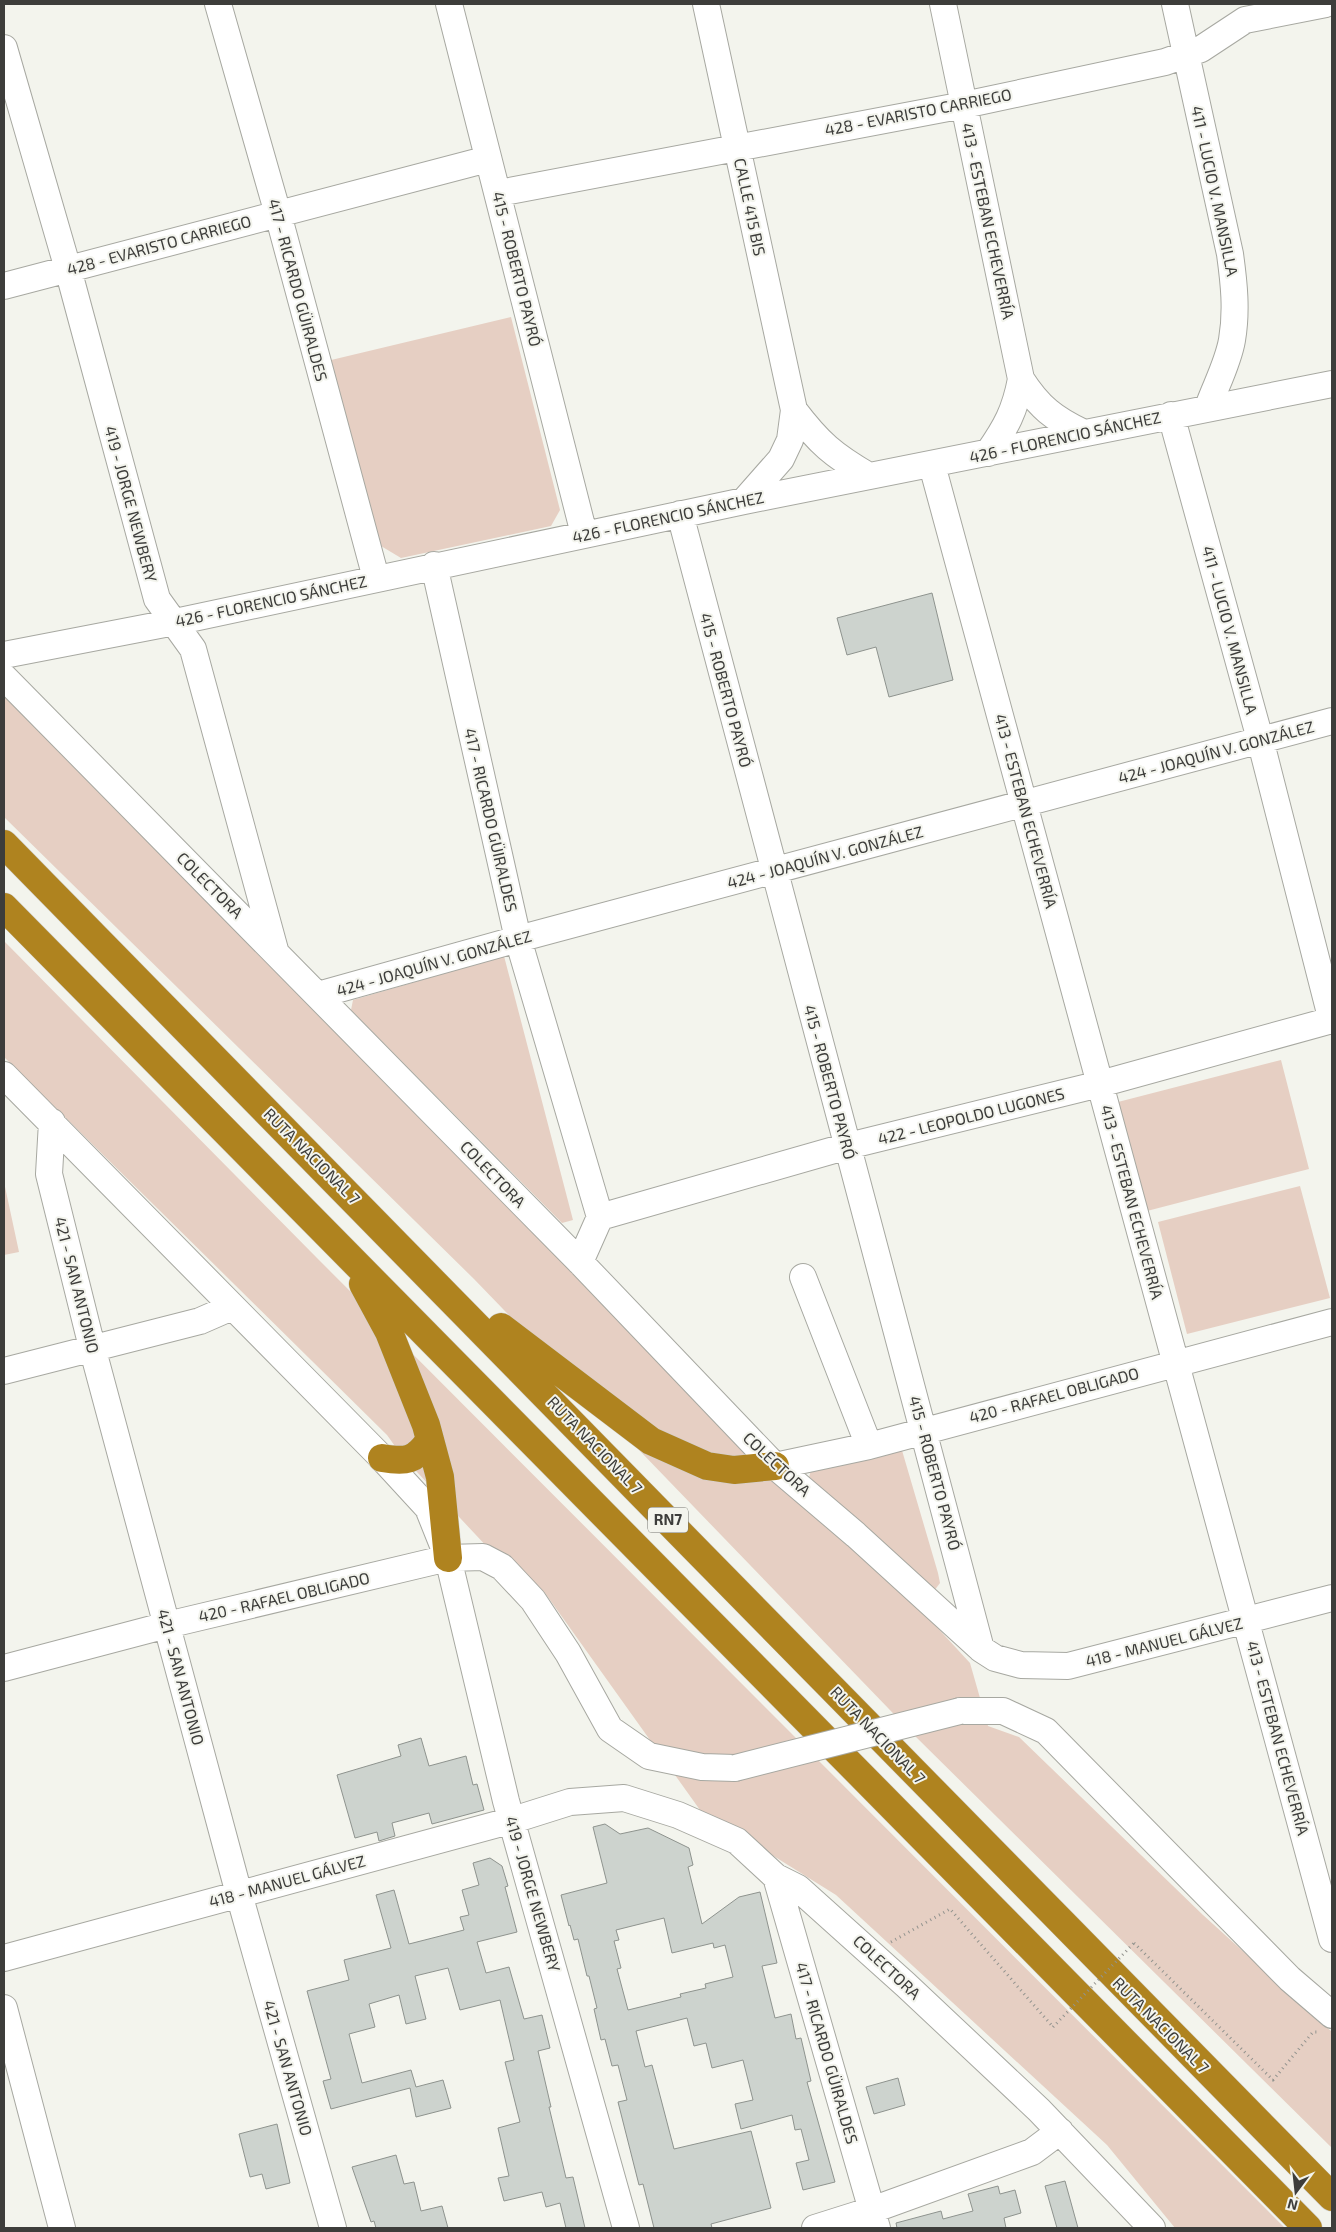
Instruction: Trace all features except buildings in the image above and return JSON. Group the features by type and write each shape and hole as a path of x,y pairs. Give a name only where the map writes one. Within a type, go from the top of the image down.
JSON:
{"highway":[{"name":"RUTA NACIONAL 7","path":"4,844 403,1248 1086,1949 1332,2197"},
{"name":"RN7","path":"4,907 1308,2228"},
{"path":"324,1230 369,1292 390,1332 421,1414 440,1477 448,1558"},
{"path":"403,1248 517,1341 651,1441 707,1466 734,1470 776,1466"},
{"path":"382,1458 399,1461 412,1458 420,1454 429,1442"}],"street":[{"name":"417 - RICARDO GÜIRALDES","path":"218,4 278,214 376,578"},
{"name":"415 - ROBERTO PAYRÓ","path":"449,4 584,534"},
{"name":"CALLE 415 BIS","path":"706,4 794,410 790,440 781,460 744,501"},
{"name":"413 - ESTEBAN ECHEVERRÍA","path":"942,4 1021,379 1034,399 1045,411 1084,433"},
{"name":"411 - LUCIO V. MANSILLA","path":"1175,4 1230,254 1234,286 1232,341 1208,407"},
{"name":"428 - EVARISTO CARRIEGO","path":"498,193 736,146 964,105 1186,56 1245,20 1326,4"},
{"name":"419 - JORGE NEWBERY","path":"4,48 68,270 157,599 193,649 275,951"},
{"name":"428 - EVARISTO CARRIEGO","path":"4,286 488,159"},
{"name":"413 - ESTEBAN ECHEVERRÍA","path":"988,453 1007,425 1016,405 1021,379"},
{"name":"426 - FLORENCIO SÁNCHEZ","path":"4,654 174,622 680,514 932,465 1208,407 1332,384"},
{"name":"CALLE 415 BIS","path":"794,410 817,440 832,453 869,476"},
{"name":"411 - LUCIO V. MANSILLA","path":"1171,415 1260,739 1332,1020"},
{"name":"413 - ESTEBAN ECHEVERRÍA","path":"932,465 1332,1939"},
{"name":"415 - ROBERTO PAYRÓ","path":"680,514 773,871 988,1654"},
{"name":"417 - RICARDO GÜIRALDES","path":"434,565 518,940 600,1217"},
{"name":"COLECTORA","path":"4,677 580,1262 776,1466 988,1654"},
{"name":"424 - JOAQUÍN V. GONZÁLEZ","path":"318,996 518,940 1332,721"},
{"name":"422 - LEOPOLDO LUGONES","path":"600,1217 848,1146 1100,1084 1332,1020"},
{"path":"4,1075 382,1458 428,1508 448,1558"},
{"name":"421 - SAN ANTONIO","path":"52,1122 50,1174 92,1347 239,1894 333,2228"},
{"path":"580,1262 600,1217"},
{"path":"803,1277 869,1446"},
{"path":"4,1371 92,1347 200,1321 232,1307"},
{"name":"420 - RAFAEL OBLIGADO","path":"776,1466 869,1446 1332,1322"},
{"name":"420 - RAFAEL OBLIGADO","path":"4,1668 167,1625 448,1558 483,1556 502,1567 533,1600 568,1653 610,1729 649,1756 702,1767 735,1768 960,1711 1003,1710 1046,1731 1290,1980 1328,2024"},
{"name":"419 - JORGE NEWBERY","path":"448,1558 506,1801 513,1820 626,2228"},
{"name":"418 - MANUEL GÁLVEZ","path":"988,1654 1021,1665 1068,1666 1332,1598"},
{"name":"COLECTORA","path":"570,1802 624,1798 678,1815 737,1841 776,1877 798,1888 872,1953 1060,2132 1152,2228"},
{"name":"418 - MANUEL GÁLVEZ","path":"4,1958 513,1820 570,1802"},
{"name":"417 - RICARDO GÜIRALDES","path":"776,1877 875,2219"},
{"path":"4,2008 62,2228"},
{"path":"815,2228 875,2219 1032,2152 1060,2132"}],"path":[{"path":"872,1953 950,1909 1053,2027 1134,1943 1273,2080 1313,2032 1328,2024"}],"shaded area":[{"path":"511,317 560,510 551,526 401,558 376,543 327,361"},
{"path":"4,679 909,1597 970,1663 988,1726 1019,1737 1203,1915 1332,2032 1332,2148 916,1737 474,1279 4,817"},
{"path":"4,941 317,1258 1285,2228 1175,2228 1107,2145 836,1895 700,1810 545,1593 490,1550 402,1456 387,1435 4,1057"},
{"path":"504,956 573,1220 562,1223 351,1010 353,1000"},
{"path":"1281,1060 1309,1169 1147,1211 1118,1102"},
{"path":"4,1182 19,1252 4,1255"},
{"path":"1300,1186 1330,1298 1187,1334 1158,1222"},
{"path":"901,1447 938,1573 940,1583 934,1591 808,1481 811,1470"}]}
